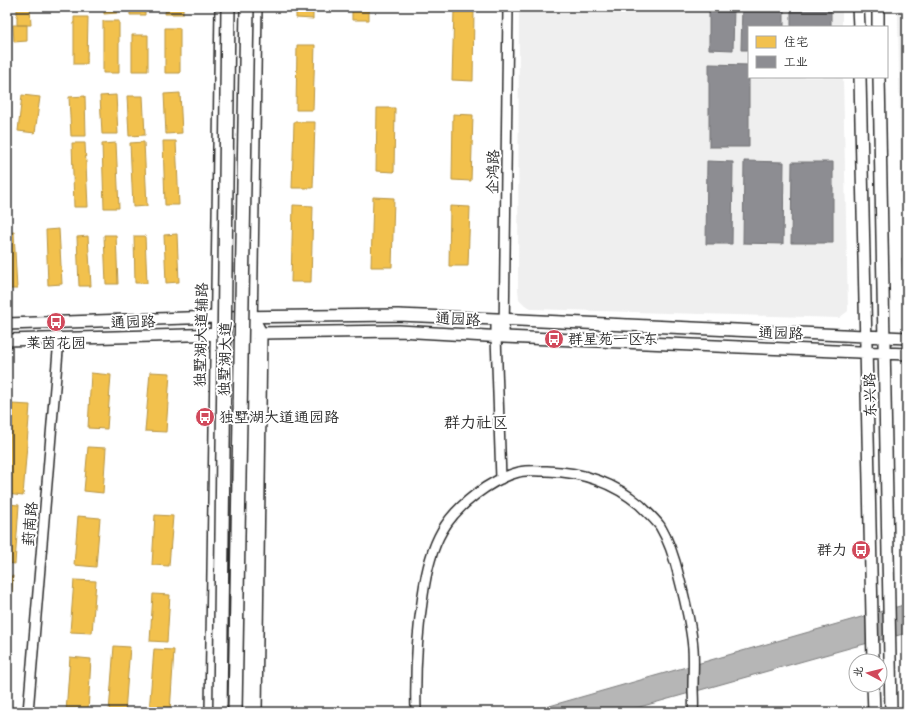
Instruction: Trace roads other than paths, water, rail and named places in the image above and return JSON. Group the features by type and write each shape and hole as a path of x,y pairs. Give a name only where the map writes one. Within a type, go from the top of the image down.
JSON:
{"highway":[{"name":"独墅湖大道","path":"220,712 228,7"},
{"name":"独墅湖大道","path":"235,712 247,7"},
{"path":"251,316 255,333 258,492 255,712"},
{"path":"249,469 258,492"}],"main road":[{"name":"独墅湖大道辅路","path":"211,712 221,7"},
{"path":"251,316 256,7"},
{"path":"858,7 859,26"},
{"path":"878,7 878,26"},
{"name":"东兴路","path":"860,78 872,653"},
{"name":"东兴路","path":"879,78 891,712"},
{"name":"通园路","path":"7,324 251,316 398,315 907,338"},
{"path":"236,317 234,492 249,516"},
{"name":"通园路","path":"7,340 255,333 399,331 907,354"},
{"path":"247,712 249,469 255,333"},
{"path":"873,693 874,712"}],"street":[{"name":"企鸿路","path":"501,479 500,319 508,7"},
{"name":"葑南路","path":"28,712 59,339"},
{"path":"416,712 418,631 424,582 431,556 441,531 456,511 477,494 501,479 526,471 555,471 586,476 617,488 649,513 659,525 667,540 676,565 687,605 694,660 693,712"}],"place":[{"name":"莱茵花园","path":"56,322"},
{"name":"群星苑一区东","path":"554,339"},
{"name":"独墅湖大道通园路","path":"205,417"},
{"name":"群力","path":"861,550"}],"district":[{"name":"群力社区","path":"476,422"}]}
